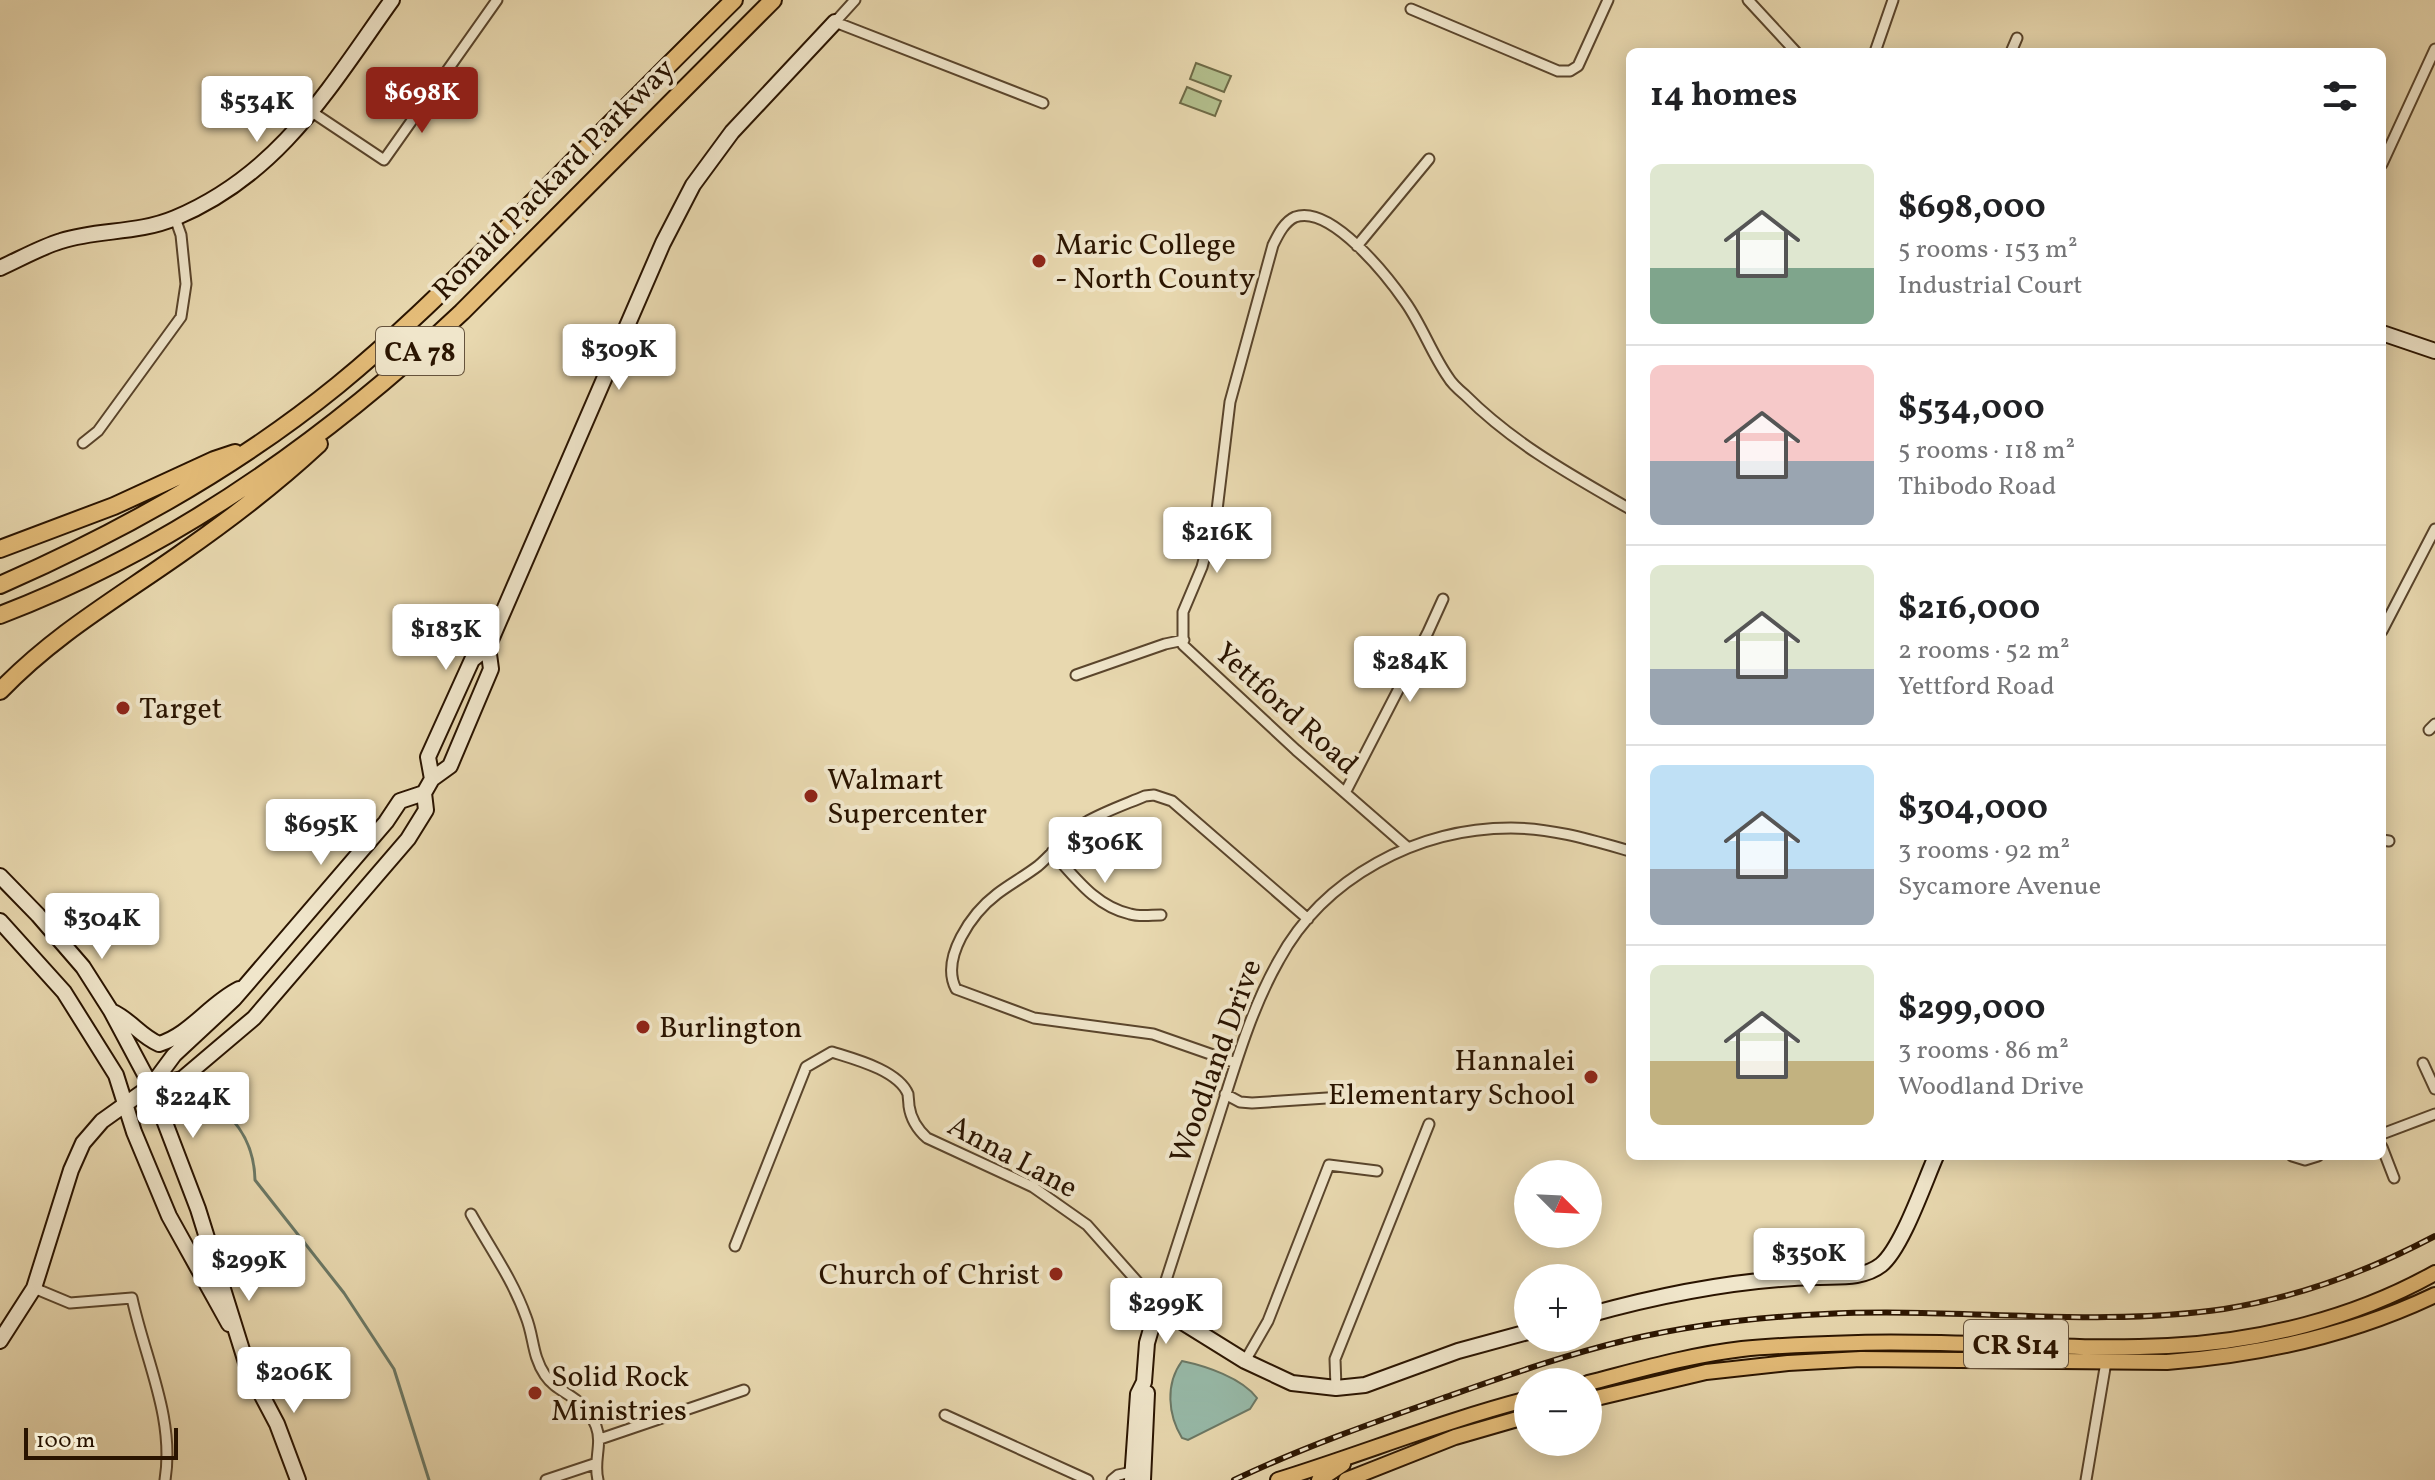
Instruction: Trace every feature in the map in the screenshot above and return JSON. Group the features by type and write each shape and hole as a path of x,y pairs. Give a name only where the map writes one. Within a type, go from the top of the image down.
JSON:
{"highway":[{"name":"Ronald Packard Parkway","path":"0,585 136,519 252,448 337,386 406,327 734,0"},
{"name":"Ronald Packard Parkway","path":"0,615 87,576 206,511 290,454 396,371 462,312 773,0"},
{"path":"0,691 43,649 190,547 289,472 396,371"},
{"path":"0,549 114,506 214,460 252,448"}],"main road":[{"name":"CR S14","path":"1602,1380 1703,1356 1771,1347 1861,1343 2167,1346 2241,1338 2325,1319 2365,1306 2404,1291 2435,1273"},
{"name":"CR S14","path":"1602,1396 1657,1382 1757,1365 1859,1359 2197,1360 2270,1349 2330,1335 2435,1295"},
{"path":"1278,1480 1514,1403"},
{"path":"1346,1480 1455,1437 1514,1420"},
{"path":"1319,1480 1353,1456"}],"street":[{"path":"0,268 62,240 139,229 175,218 219,196 254,172 285,144 312,112 392,0"},
{"path":"312,112 384,160 497,0"},
{"path":"432,779 428,757 472,660 488,647 663,243 693,185 732,132 855,0"},
{"path":"1411,9 1558,71 1570,71 1578,66 1608,0"},
{"path":"1748,0 1792,48"},
{"path":"1876,48 1893,0"},
{"path":"835,22 1043,103"},
{"path":"2013,48 2017,38"},
{"path":"2386,155 2435,49"},
{"path":"1429,159 1357,246 1407,304 1449,379 1467,398 1523,446 1626,507"},
{"name":"Yettford Road","path":"1357,246 1329,224 1309,216 1294,217 1280,230 1273,245 1230,402 1217,510 1202,567 1183,612 1183,645 1407,847"},
{"path":"83,443 98,431 181,317 186,284 181,235 175,218"},
{"path":"2386,334 2435,351"},
{"path":"2386,623 2435,529"},
{"path":"1345,793 1443,599"},
{"path":"1076,675 1184,640"},
{"path":"151,1086 182,1079 254,1018 408,839 426,810 424,793 432,779 450,766 486,682 491,669 488,647"},
{"path":"0,1341 34,1288 71,1170 83,1143 102,1121 151,1086 174,1055 246,986 386,822 400,801 424,793"},
{"path":"1236,1063 1153,1034 1034,1018 956,989 950,979 951,967 961,940 972,920 994,896 1038,866 1086,822 1154,795 1172,801 1308,919"},
{"name":"Woodland Drive","path":"1136,1477 1147,1394 1144,1382 1147,1343 1158,1305 1225,1094 1260,999 1279,958 1308,919 1356,875 1424,840 1465,831 1512,828 1571,835 1626,850"},
{"path":"1052,852 1103,904 1131,915 1161,915"},
{"path":"0,876 83,967 111,1011 151,1086 198,1209 248,1369 277,1424 298,1480"},
{"path":"0,921 64,992 116,1075 134,1132 174,1226 236,1335"},
{"path":"111,1011 128,1018 139,1032 159,1044 174,1040 221,998 246,986"},
{"name":"Anna Lane","path":"735,1246 806,1067 832,1052 871,1065 898,1082 908,1094 909,1111 917,1128 927,1138 1033,1187 1087,1225 1158,1305"},
{"path":"2423,1063 2435,1089"},
{"path":"1225,1094 1240,1102 1252,1103 1372,1095"},
{"path":"2386,1130 2434,1118"},
{"path":"1336,1388 1335,1359 1429,1124"},
{"path":"2386,1157 2394,1178"},
{"path":"1602,1312 1718,1285 1865,1274 1882,1264 1894,1249 1934,1160"},
{"path":"1245,1361 1268,1321 1329,1165 1377,1171"},
{"path":"471,1214 513,1286 528,1320 534,1358 547,1379 573,1395 586,1409 600,1439 594,1464 598,1480"},
{"path":"34,1288 70,1303 132,1298 168,1431 169,1457 165,1480"},
{"path":"1158,1305 1245,1361 1292,1383 1336,1388 1365,1385 1458,1351 1514,1336"},
{"path":"2086,1480 2106,1362"},
{"path":"600,1439 744,1390"},
{"path":"945,1415 1088,1480"},
{"path":"546,1480 594,1464"},
{"path":"1112,1480 1136,1477"}],"green space":[{"path":"1196,63 1231,76 1224,92 1190,79"},
{"path":"1187,87 1221,101 1215,116 1180,103"}],"shaded area":[{"path":"1182,1361 1233,1379 1257,1398 1250,1409 1188,1440 1182,1438 1170,1400 1173,1380"}],"waterway":[{"path":"198,1091 239,1128 250,1151 255,1180 344,1293 394,1369 429,1480"}],"railway":[{"path":"1234,1480 1337,1436 1488,1382 1580,1352 1651,1335 1725,1322 1825,1314 2125,1317 2224,1309 2333,1281 2435,1236"}],"place":[{"name":"Maric College - North County","path":"1039,261"},
{"name":"Target","path":"123,708"},
{"name":"Walmart Supercenter","path":"811,796"},
{"name":"Burlington","path":"643,1027"},
{"name":"Hannalei Elementary School","path":"1591,1077"},
{"name":"Church of Christ","path":"1056,1274"},
{"name":"Solid Rock Ministries","path":"535,1393"}]}
